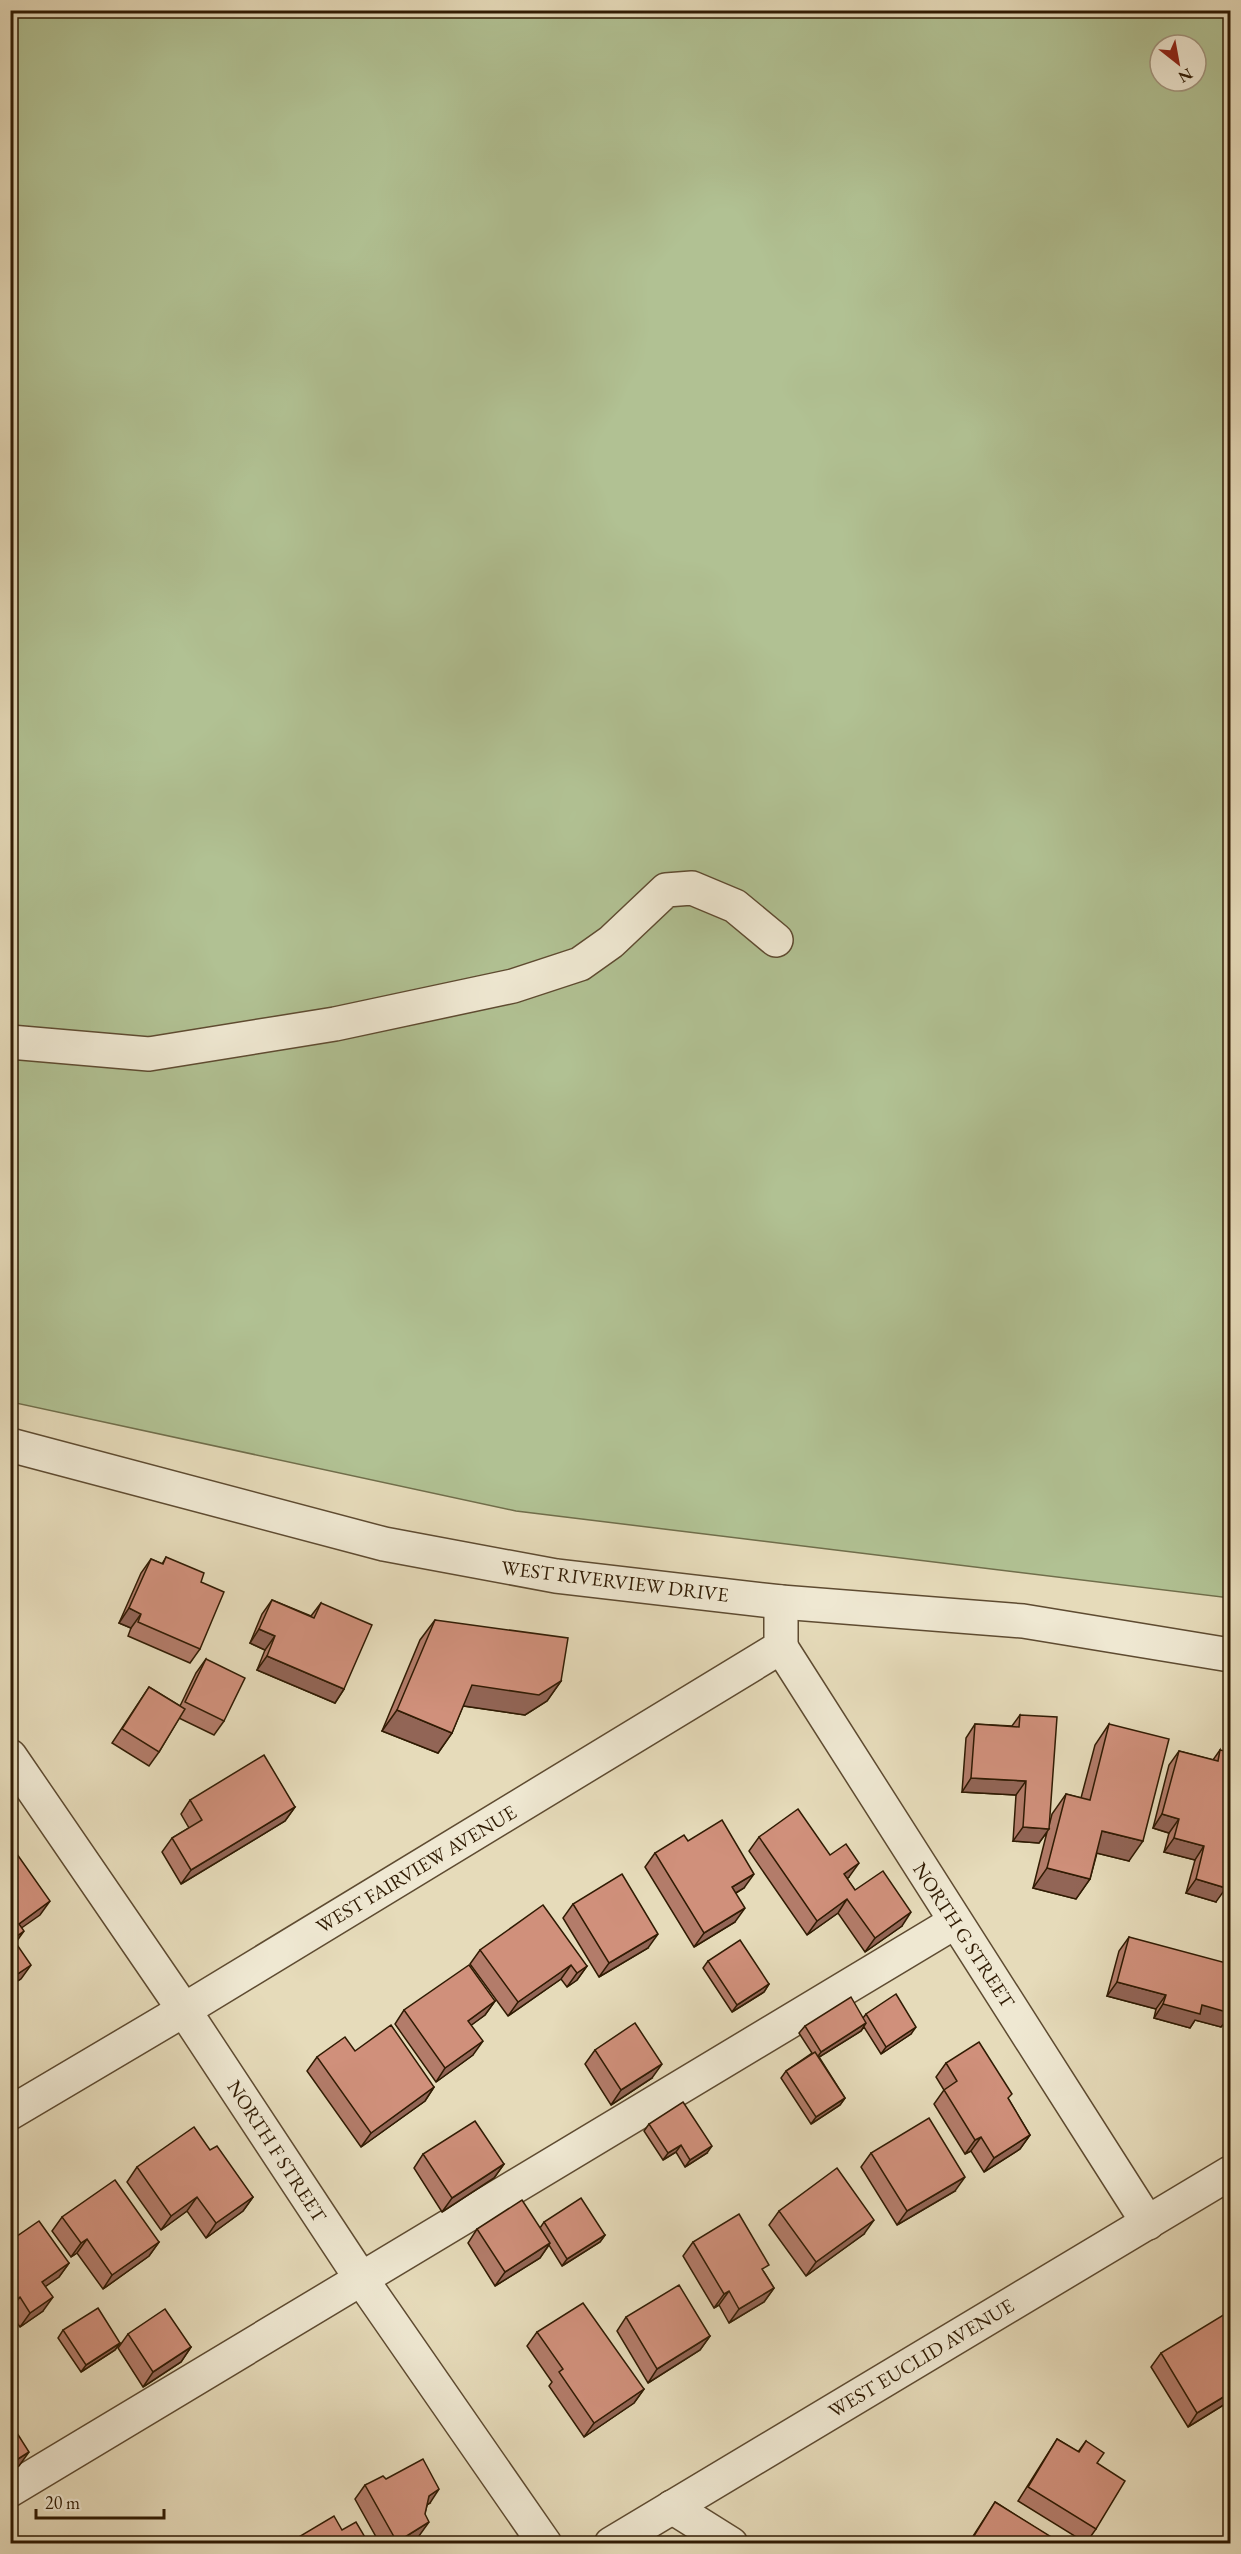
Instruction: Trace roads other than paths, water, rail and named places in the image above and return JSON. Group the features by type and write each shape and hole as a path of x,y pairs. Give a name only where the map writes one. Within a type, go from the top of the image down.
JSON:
{"street":[{"path":"10,1042 149,1054 335,1023 513,986 580,964 611,942 666,890 692,888 735,906 776,940"},
{"name":"WEST RIVERVIEW DRIVE","path":"10,1445 384,1544 556,1576 781,1602 1023,1621 1230,1655"},
{"path":"781,1602 781,1647"},
{"name":"NORTH G STREET","path":"781,1647 1148,2223"},
{"name":"WEST FAIRVIEW AVENUE","path":"10,2113 184,2010 781,1647"},
{"name":"NORTH F STREET","path":"10,1756 184,2010 362,2280 545,2544"},
{"path":"10,2490 956,1922"},
{"name":"WEST EUCLID AVENUE","path":"611,2544 1148,2223 1228,2178"},
{"path":"672,2507 731,2544"}]}
